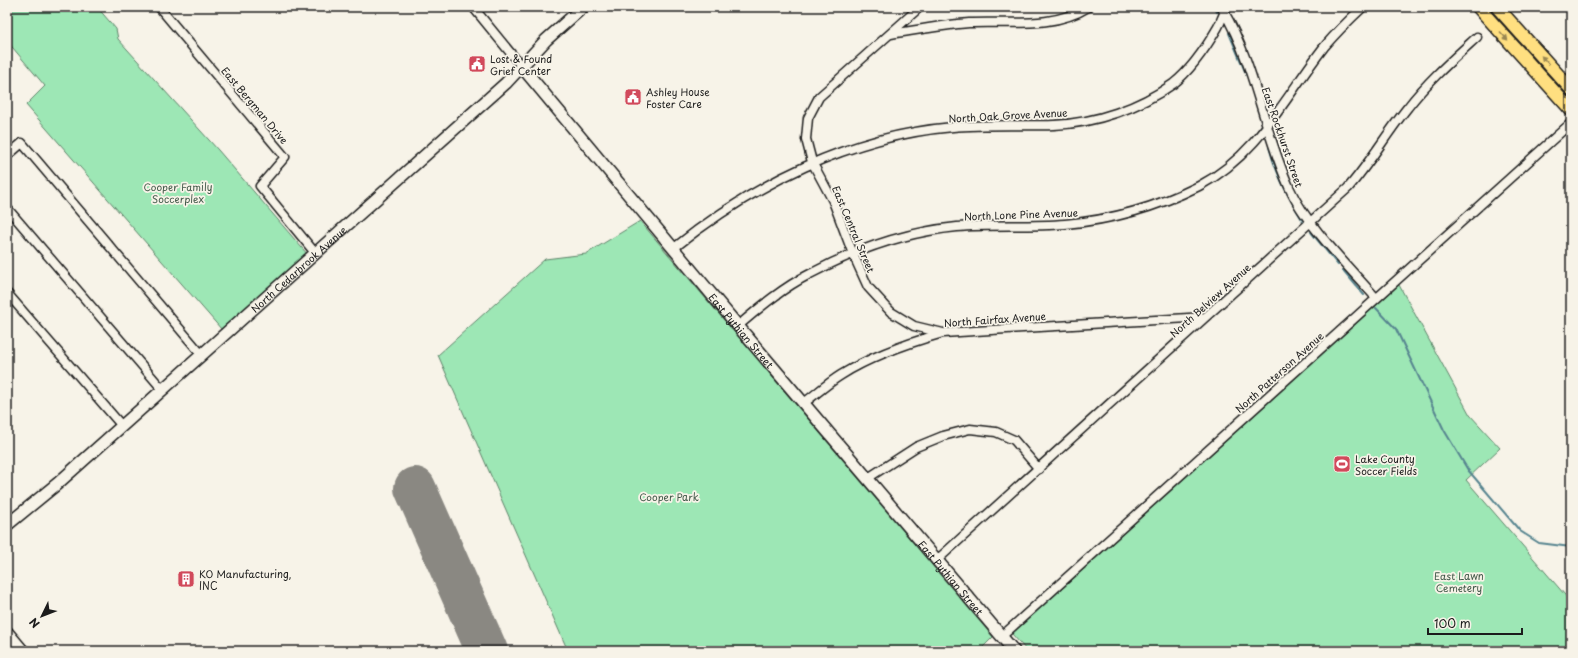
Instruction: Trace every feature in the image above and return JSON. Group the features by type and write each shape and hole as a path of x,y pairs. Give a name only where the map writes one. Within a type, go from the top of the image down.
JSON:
{"main road":[{"path":"1478,7 1571,110"},
{"path":"1497,7 1571,89"}],"street":[{"name":"East Bergman Drive","path":"159,7 285,157 260,186 316,254"},
{"name":"East Pythian Street","path":"473,7 738,326 1014,651"},
{"name":"North Cedarbrook Avenue","path":"7,525 57,484 316,254 506,83 546,40 583,7"},
{"name":"East Central Street","path":"920,7 819,97 808,118 806,139 812,162 832,201 868,287 891,312 914,326 943,332"},
{"path":"890,34 969,23 1049,21 1079,13 1088,7"},
{"name":"North Lone Pine Avenue","path":"738,326 766,302 809,274 853,254 909,234 957,227 1064,224 1110,218 1157,205 1201,185 1241,157 1267,128 1325,47 1363,7"},
{"name":"East Rockhurst Street","path":"1224,9 1250,67 1267,128 1290,190 1311,222 1376,298"},
{"name":"North Oak Grove Avenue","path":"674,248 708,220 761,187 812,162 890,137 952,127 1056,125 1098,119 1144,102 1174,83 1193,63 1218,26 1224,9"},
{"path":"908,17 915,30"},
{"name":"North Belview Avenue","path":"937,560 1311,222 1359,176 1396,122 1420,92 1477,37"},
{"name":"North Patterson Avenue","path":"1002,636 1571,123"},
{"path":"7,156 22,143 202,355"},
{"path":"7,208 162,390"},
{"path":"7,293 122,426"},
{"name":"North Fairfax Avenue","path":"804,403 847,372 875,356 943,332 1205,317"},
{"path":"914,326 918,340"},
{"path":"868,478 916,447 943,436 970,429 996,432 1014,440 1039,469"},
{"path":"7,632 23,651"}],"green space":[{"name":"Cooper Family Soccerplex","path":"9,7 97,7 116,29 118,39 218,150 308,255 222,330 26,105 45,86 7,41 7,10"},
{"name":"Cooper Park","path":"640,221 993,637 979,651 568,651 438,355 545,259 586,254"},
{"name":"Lake County Soccer Fields","path":"1399,285 1470,415 1500,448 1466,480 1571,602 1571,645 1564,651 1027,651 1012,634"}],"waterway":[{"path":"1214,7 1217,12"},
{"path":"1229,33 1247,76"},
{"path":"1269,147 1275,167 1283,185 1303,221"},
{"path":"1311,232 1338,265"},
{"path":"1343,270 1364,295"},
{"path":"1376,308 1396,329 1444,430 1468,470 1520,531 1539,543 1571,547"}],"runway":[{"path":"415,488 487,651"}],"place":[{"name":"Lost & Found Grief Center","path":"477,64"},
{"name":"Ashley House Foster Care","path":"633,97"},
{"name":"Lake County Soccer Fields","path":"1342,464"},
{"name":"KO Manufacturing, INC","path":"186,579"}],"park label":[{"name":"East Lawn Cemetery","path":"1459,580"}]}
